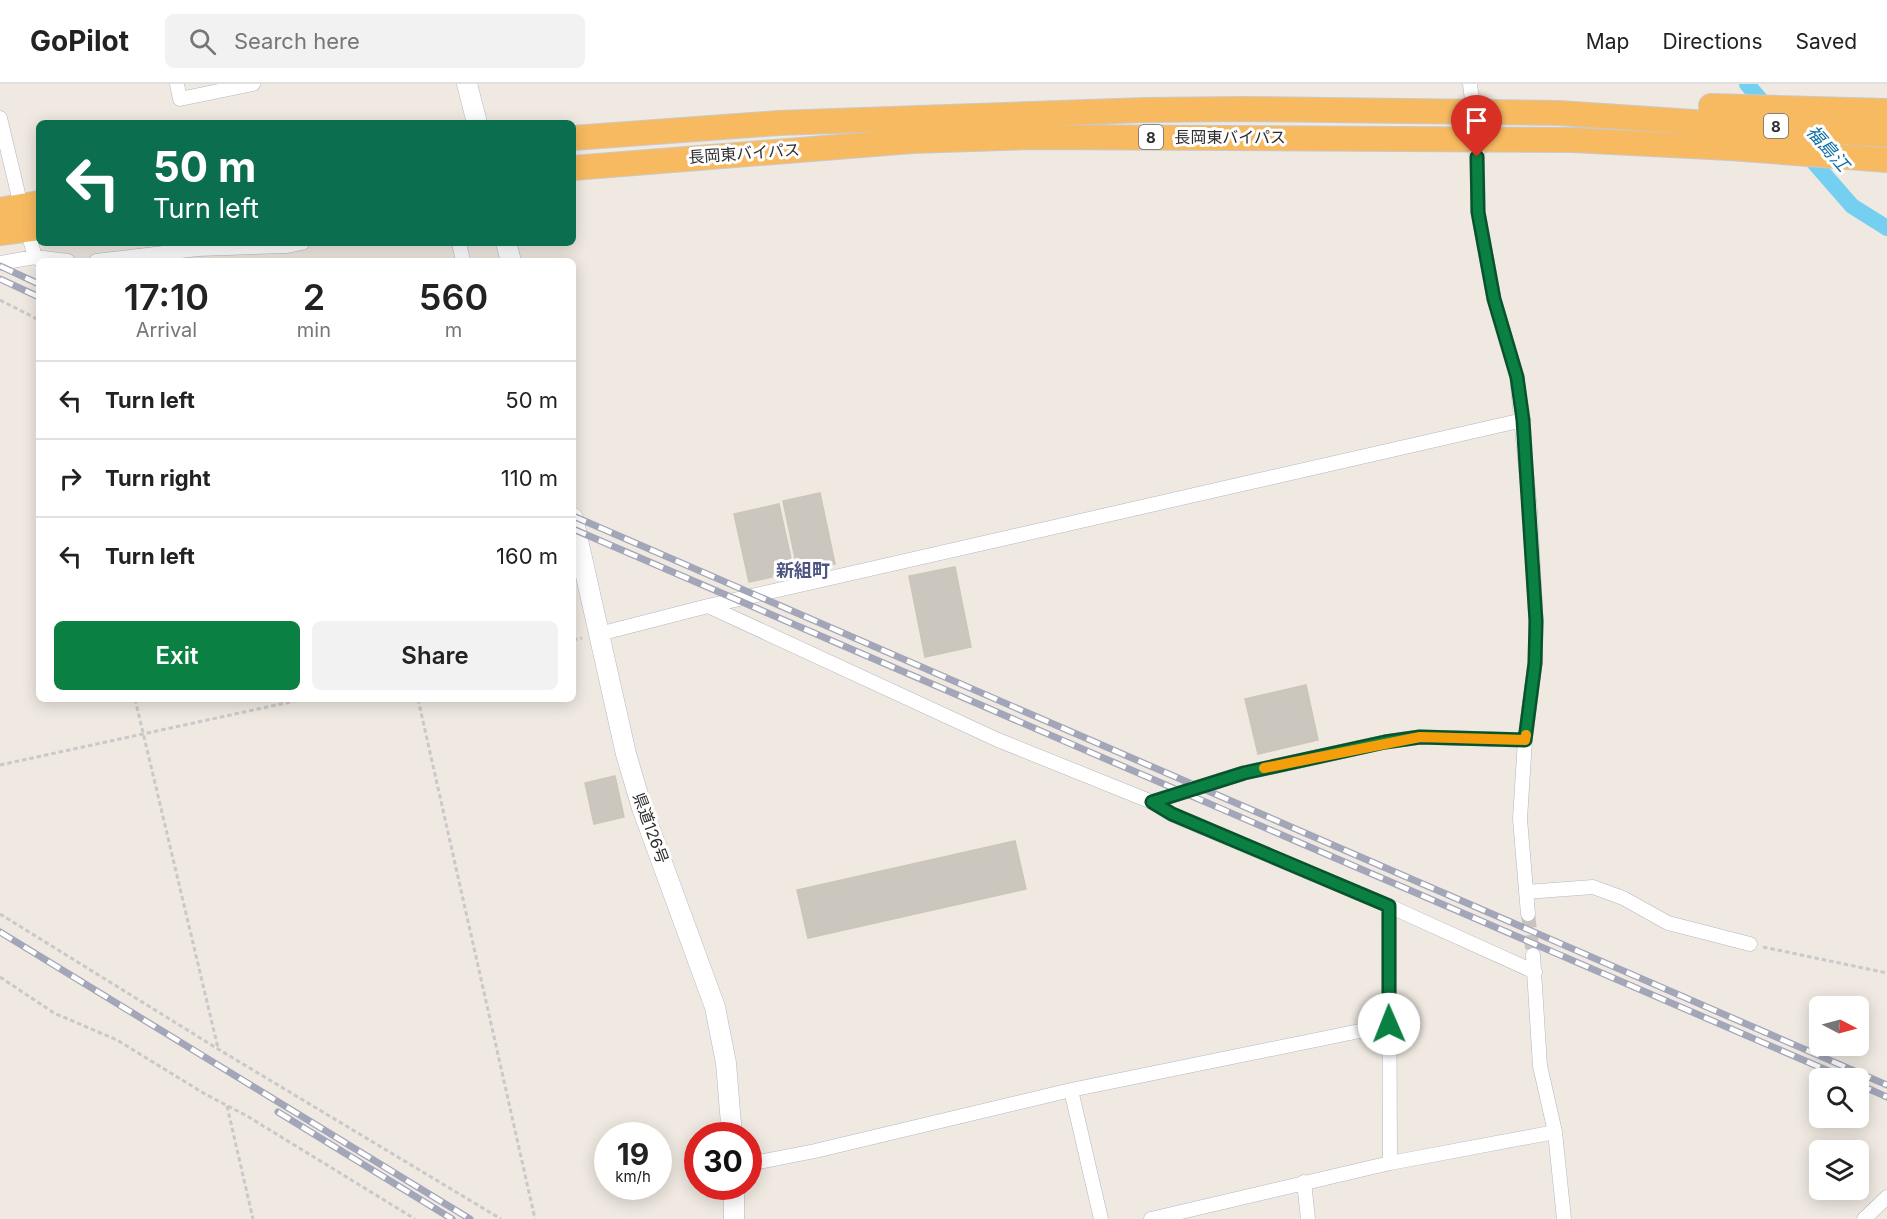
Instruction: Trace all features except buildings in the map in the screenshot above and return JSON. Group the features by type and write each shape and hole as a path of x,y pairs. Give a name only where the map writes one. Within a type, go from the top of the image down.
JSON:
{"highway":[{"path":"1702,114 1822,109 1887,111"},
{"name":"長岡東バイパス","path":"576,138 777,123 1145,110 1702,114 1887,135"},
{"name":"長岡東バイパス","path":"576,168 854,145 1031,136 1572,140 1878,166"},
{"path":"0,233 25,215"}],"main road":[{"path":"467,84 476,120"},
{"name":"県道126号","path":"576,531 626,754 642,808 715,1007 726,1063 731,1122"},
{"path":"734,1200 734,1219"}],"street":[{"path":"177,84 180,99 253,84"},
{"path":"1470,84 1477,138 1478,212 1494,299 1517,377 1523,420 1536,621 1535,663 1525,740 1520,819 1528,914"},
{"path":"0,118 38,258"},
{"path":"116,258 197,246 287,246"},
{"path":"0,263 36,259"},
{"path":"599,634 708,606 1523,420"},
{"path":"708,606 998,740 1152,802 1172,814 1389,906 1535,972"},
{"path":"1152,802 1244,773 1385,742 1420,737 1525,740"},
{"path":"1526,892 1593,886 1623,898 1668,923 1750,944"},
{"path":"1389,906 1390,1163"},
{"path":"1533,955 1540,1066 1555,1132 1564,1219"},
{"path":"762,1161 814,1152 1071,1090 1389,1024"},
{"path":"1071,1090 1101,1219"},
{"path":"1151,1219 1390,1163 1555,1132"},
{"path":"1304,1182 1308,1219"},
{"path":"1864,1219 1887,1197"}],"path":[{"path":"0,300 36,318"},
{"path":"136,702 218,1049"},
{"path":"0,765 290,702"},
{"path":"419,702 535,1219"},
{"path":"0,914 218,1049 501,1219"},
{"path":"1750,944 1887,973"},
{"path":"0,977 54,1013 117,1040 415,1219"},
{"path":"227,1106 253,1219"}],"waterway":[{"name":"福島江","path":"1747,84 1770,111"},
{"name":"福島江","path":"1804,151 1852,206 1887,228"}],"tunnel":[{"path":"1528,914 1533,955"}],"railway":[{"path":"0,266 36,283"},
{"path":"0,279 36,296"},
{"path":"576,517 1887,1085"},
{"path":"576,530 1822,1068"},
{"path":"0,932 470,1219"},
{"path":"1869,1089 1887,1097"},
{"path":"278,1112 452,1219"}],"slow traffic":[{"path":"1264,768 1385,742 1420,737 1525,740 1526,735"}],"district":[{"name":"新組町","path":"803,570"}],"route":[{"path":"1389,1024 1389,906 1172,814 1152,802 1244,773 1385,742 1420,737 1525,740 1535,663 1536,621 1523,420 1517,377 1494,299 1478,212 1477,157"}]}
